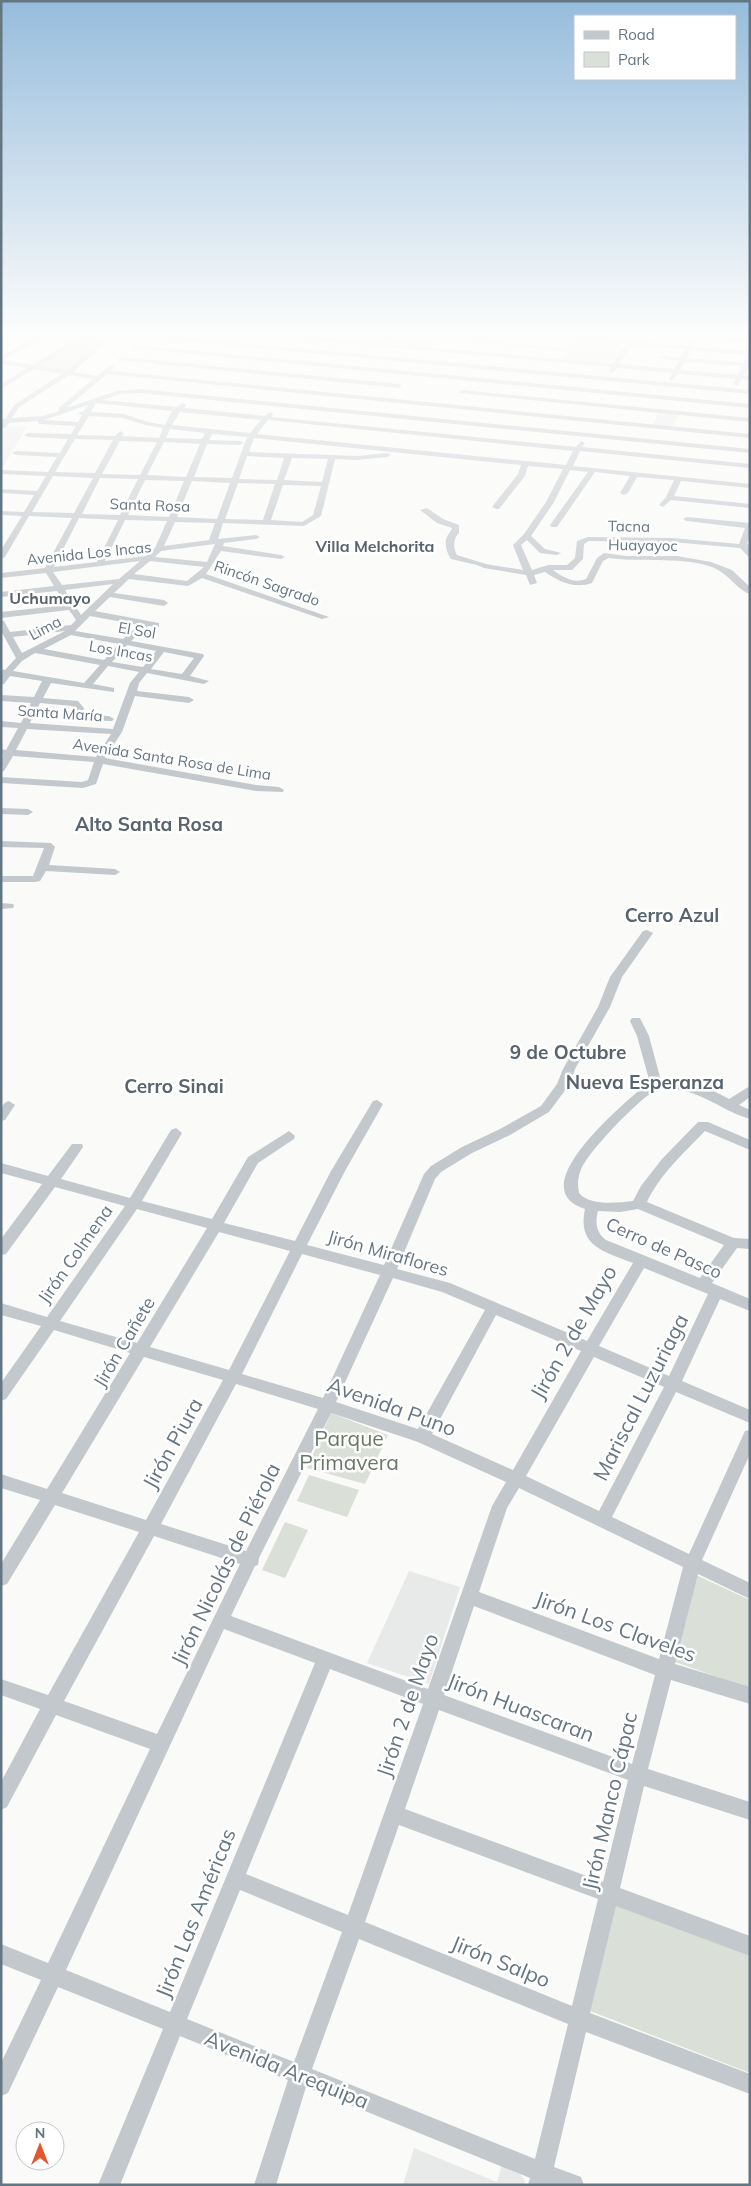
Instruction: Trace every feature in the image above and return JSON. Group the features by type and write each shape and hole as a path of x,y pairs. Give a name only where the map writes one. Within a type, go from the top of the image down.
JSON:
{"street":[{"path":"1,557 73,439"},
{"path":"75,627 71,607 48,570 117,439"},
{"path":"153,439 205,442 257,439"},
{"path":"206,439 158,548 217,545 256,537"},
{"path":"245,439 250,440"},
{"path":"376,439 460,447 578,449 750,486"},
{"path":"376,439 396,441 414,454"},
{"path":"460,447 465,439"},
{"path":"533,583 517,545 527,536 550,502 583,439"},
{"path":"598,439 706,447 750,453"},
{"path":"614,439 750,453"},
{"path":"706,447 710,439"},
{"path":"100,564 125,517 161,440"},
{"path":"250,440 213,540 217,545 281,557"},
{"path":"245,454 370,458 460,447 525,465 634,475 750,466"},
{"path":"16,453 63,455"},
{"path":"266,524 290,455"},
{"path":"1,472 325,484 332,457"},
{"path":"496,508 522,474 525,465"},
{"path":"554,525 592,471"},
{"path":"663,505 685,472"},
{"path":"624,493 634,475"},
{"name":"Santa Rosa","path":"1,513 298,525 316,517 325,484"},
{"path":"1,492 39,493"},
{"path":"669,498 750,506"},
{"path":"424,510 440,521 456,527 455,532 450,536 451,554 454,557 476,561 487,566 529,573"},
{"path":"687,519 750,526 746,546 750,556"},
{"path":"527,536 543,551 557,553"},
{"name":"Tacna","path":"529,573 545,568 571,567 579,559 580,543 588,540 672,540 746,546"},
{"path":"1,595 124,578 186,584 193,582 208,565 217,545"},
{"name":"Lima","path":"1,682 4,672 20,658 33,650 61,639 158,548"},
{"name":"Huayayoc","path":"545,568 571,583 583,584 592,578 604,555 685,560 711,564 729,572 750,592"},
{"name":"Avenida Los Incas","path":"1,576 146,558 208,565"},
{"name":"Rincón Sagrado","path":"200,574 325,617"},
{"path":"107,594 164,603"},
{"path":"1,615 71,607"},
{"path":"88,613 156,624"},
{"path":"1,623 20,658"},
{"path":"86,686 124,642 146,623"},
{"name":"El Sol","path":"5,633 75,627 124,642 200,656 185,677"},
{"path":"1,780 88,784 92,782 99,760 117,732 131,693 145,669 162,649"},
{"name":"Los Incas","path":"33,650 204,681"},
{"path":"4,672 111,690"},
{"path":"1,769 5,753 26,725 48,679"},
{"path":"131,693 189,700"},
{"path":"1,698 74,703 79,708 77,717 109,719"},
{"name":"Santa María","path":"1,724 117,732"},
{"name":"Avenida Santa Rosa de Lima","path":"5,753 99,760 256,788 279,790"},
{"path":"1,811 28,812"},
{"path":"1,844 49,846 44,868 36,879 1,878"},
{"path":"44,868 115,872"},
{"name":"Jirón Nicolás de Piérola","path":"1,2086 220,1620 252,1560 327,1405 389,1271 429,1177 436,1169 467,1150 537,1116 556,1096 604,1007 613,983 647,934"},
{"path":"636,1021 644,1035 653,1087"},
{"path":"750,1115 701,1091 653,1087 609,1126 587,1150 572,1172 570,1187 575,1198 581,1203 620,1208 639,1204 733,1243 750,1244"},
{"path":"729,1106 750,1090"},
{"name":"Jirón Piura","path":"1,1801 233,1377 351,1145 377,1104"},
{"path":"1,1117 9,1105"},
{"path":"639,1204 646,1189 667,1162 703,1124 750,1145"},
{"name":"Jirón Colmena","path":"1,1395 134,1203 176,1133"},
{"name":"Jirón Cañete","path":"1,1579 141,1350 253,1160 289,1136"},
{"path":"1,1250 77,1147"},
{"name":"Jirón Miraflores","path":"1,1168 445,1287 750,1417"},
{"name":"Cerro de Pasco","path":"592,1205 589,1220 592,1236 601,1244 750,1305"},
{"name":"Mariscal Luzuriaga","path":"602,1521 674,1384 709,1289 733,1243"},
{"name":"Jirón 2 de Mayo","path":"265,2185 300,2074 394,1814 500,1506 641,1261"},
{"path":"422,1437 493,1308"},
{"name":"Avenida Puno","path":"1,1309 327,1405 422,1437 750,1591"},
{"name":"Jirón Manco Cápac","path":"541,2179 664,1668 692,1564 750,1436"},
{"path":"1,1481 252,1560"},
{"name":"Jirón Los Claveles","path":"468,1596 644,1663 750,1696"},
{"name":"Jirón Huascaran","path":"220,1620 638,1775 750,1810"},
{"name":"Jirón Las Américas","path":"109,2185 325,1659"},
{"path":"1,1687 161,1744"},
{"path":"394,1814 750,1946"},
{"name":"Jirón Salpo","path":"235,1879 579,2018 750,2084"},
{"name":"Avenida Arequipa","path":"1,1954 300,2074 541,2179 572,2185"}],"shaded area":[{"path":"1,439 20,439 1,470"},
{"path":"409,1571 460,1587 429,1684 367,1663"},
{"path":"414,2148 497,2182 502,2164 518,2171 525,2181 524,2185 403,2185"}],"green space":[{"name":"Parque Primavera","path":"331,1413 388,1435 365,1484 307,1468"},
{"path":"309,1475 359,1490 347,1517 297,1501"},
{"path":"285,1522 308,1530 285,1578 262,1570"},
{"path":"696,1575 750,1600 750,1689 673,1661"},
{"path":"616,1904 750,1954 750,2073 590,2011"}],"district":[{"name":"Villa Melchorita","path":"375,546"},
{"name":"Uchumayo","path":"50,598"},
{"name":"Alto Santa Rosa","path":"149,824"},
{"name":"Cerro Azul","path":"672,915"},
{"name":"9 de Octubre","path":"568,1052"},
{"name":"Nueva Esperanza","path":"645,1082"},
{"name":"Cerro Sinai","path":"174,1086"}]}
